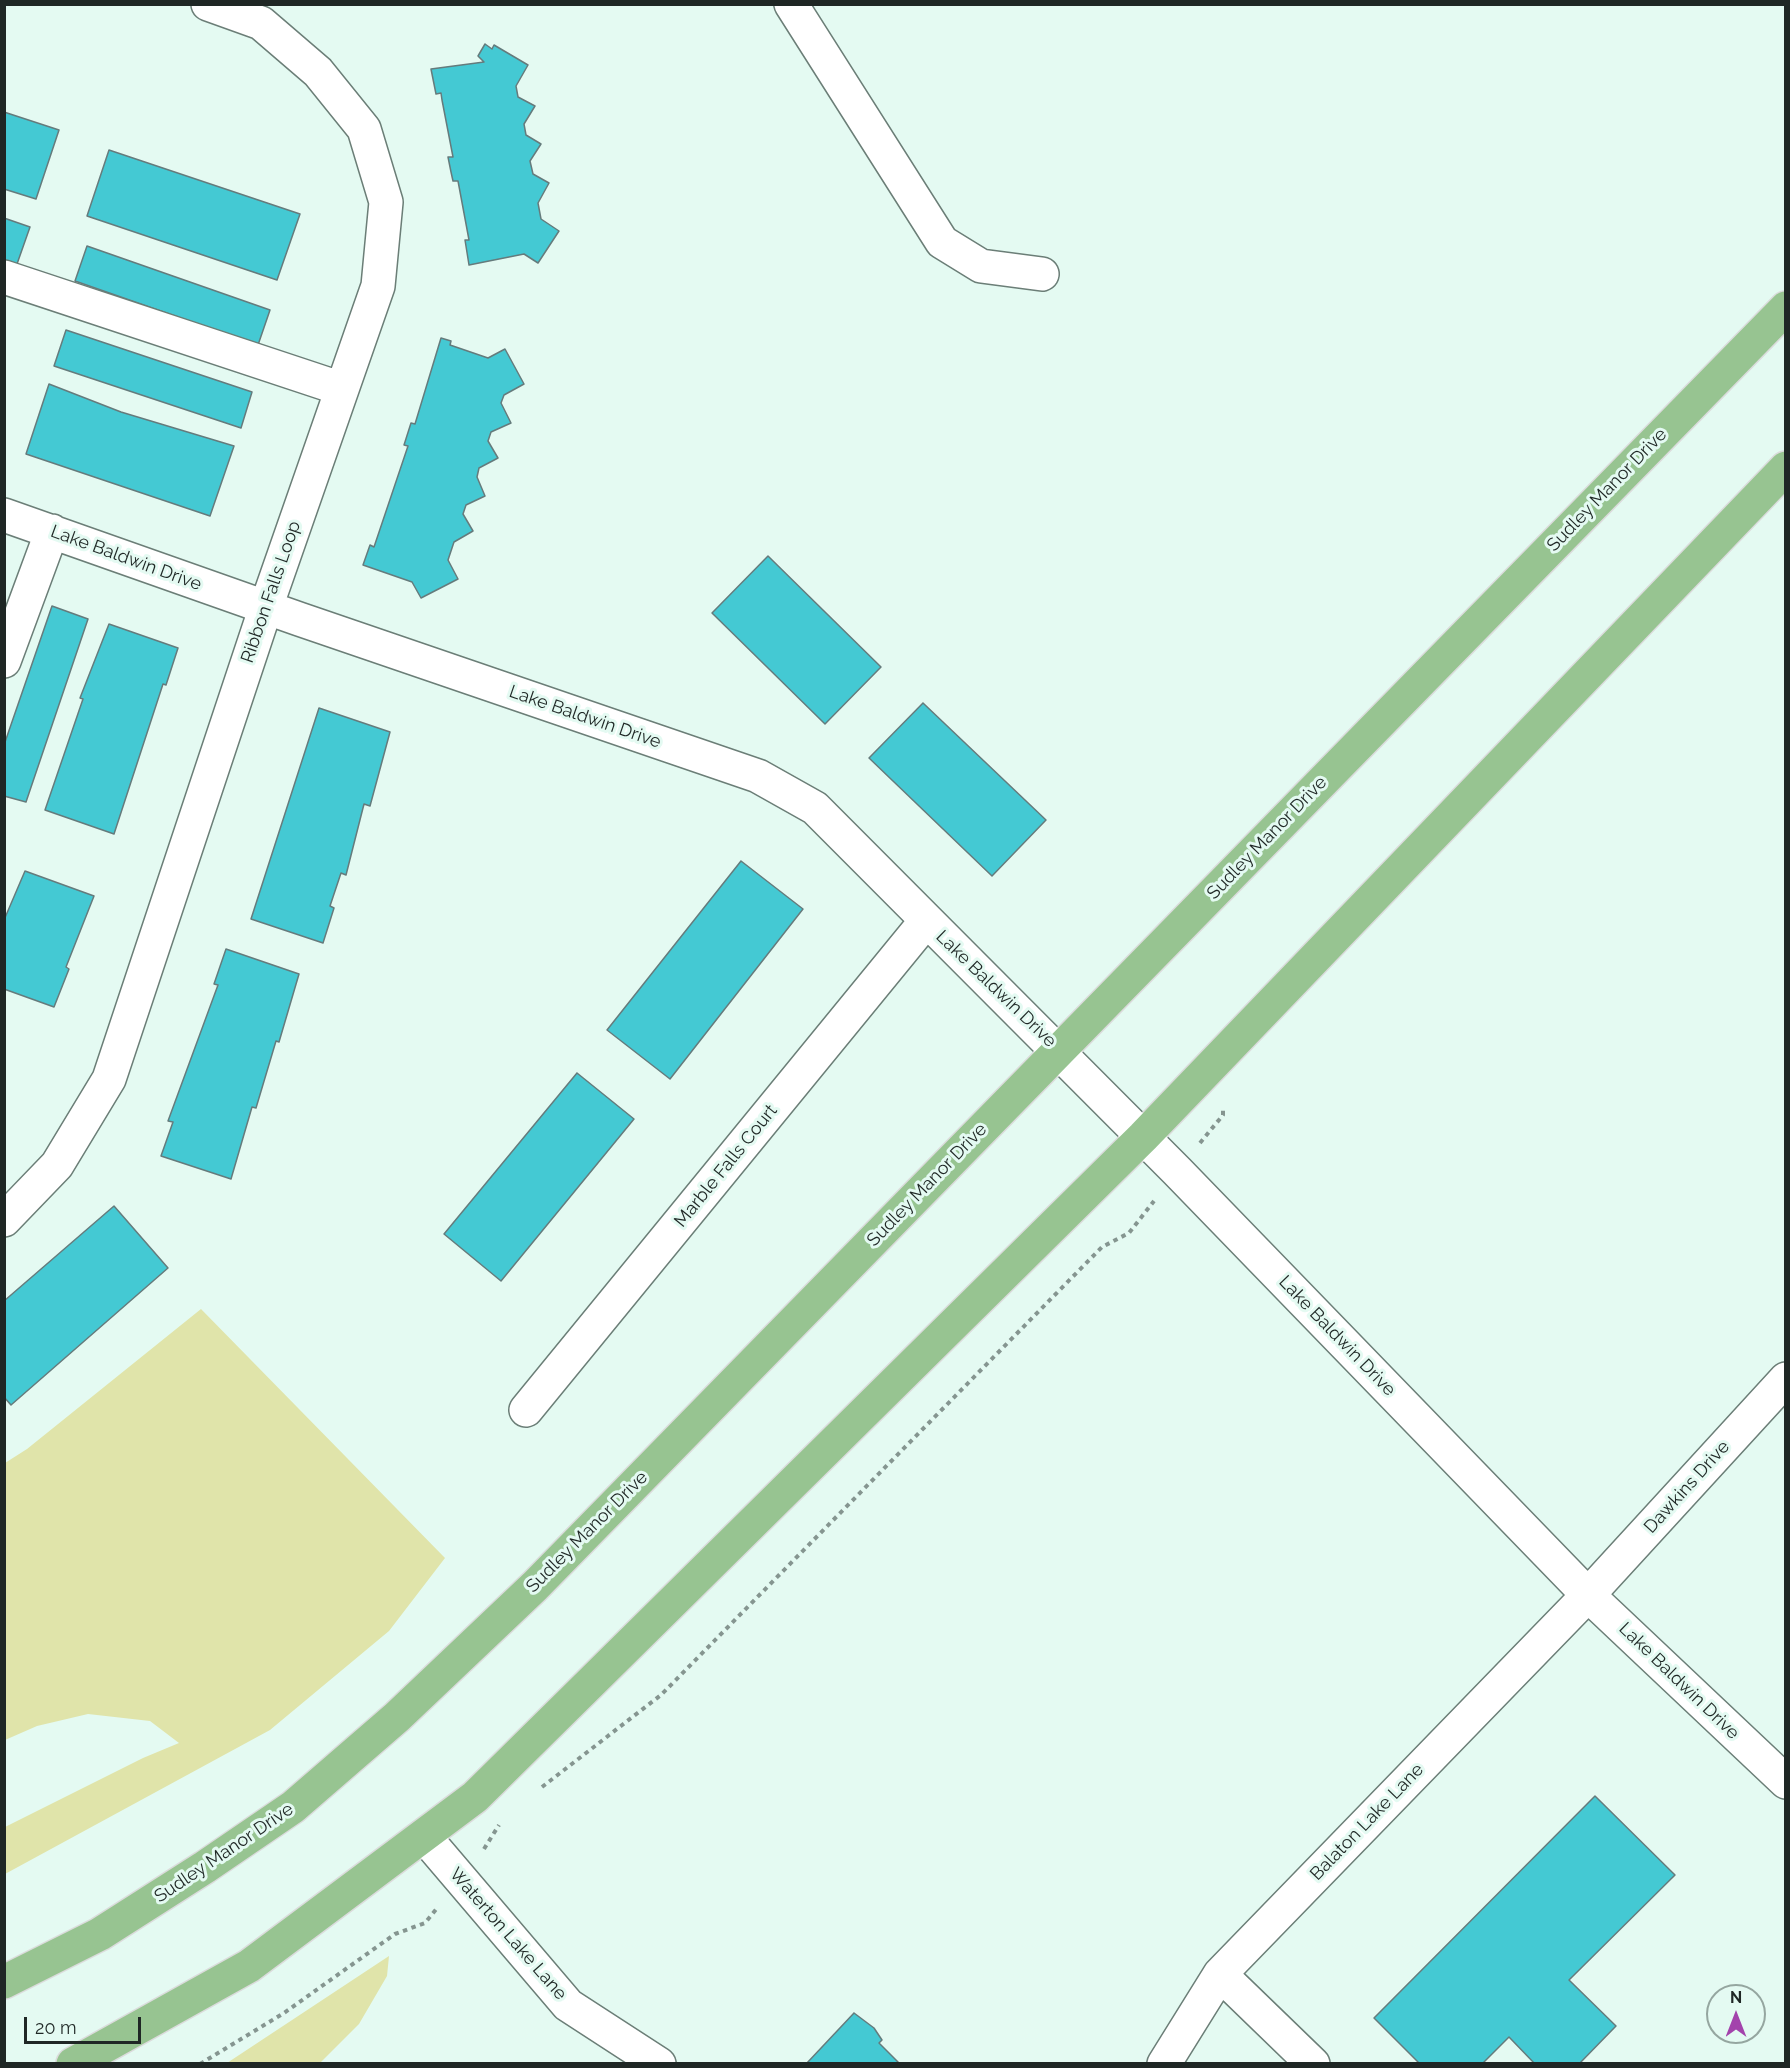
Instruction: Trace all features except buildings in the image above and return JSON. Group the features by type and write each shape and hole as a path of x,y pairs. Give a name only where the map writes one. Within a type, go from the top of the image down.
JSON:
{"main road":[{"name":"Sudley Manor Drive","path":"4,1982 100,1934 205,1867 293,1807 397,1717 535,1586 1785,308"},
{"path":"73,2064 249,1966 475,1797 1143,1137 1785,468"}],"street":[{"name":"Ribbon Falls Loop","path":"4,1220 57,1165 109,1078 266,607 378,286 386,202 364,129 318,72 261,23 208,4"},
{"path":"791,4 942,242 981,266 1042,274"},
{"path":"4,277 342,389"},
{"name":"Lake Baldwin Drive","path":"4,515 758,776 815,808 1059,1051 1588,1595 1785,1782"},
{"path":"4,661 52,531"},
{"name":"Marble Falls Court","path":"526,1410 926,921"},
{"name":"Dawkins Drive","path":"1588,1595 1783,1386"},
{"name":"Balaton Lake Lane","path":"1170,2060 1220,1974 1588,1595"},
{"name":"Waterton Lake Lane","path":"424,1836 568,2006 659,2064"},
{"path":"1220,1974 1313,2064"}],"path":[{"path":"540,1788 661,1695 1102,1247 1129,1233"},
{"path":"200,2064 284,2013 395,1934"}],"green space":[{"path":"201,1309 445,1558 389,1631 270,1730 5,1874 5,1827 143,1758 179,1743 150,1721 88,1714 37,1726 5,1740 5,1463 27,1449"},
{"path":"389,1956 387,1976 359,2024 320,2063 227,2063"}]}
